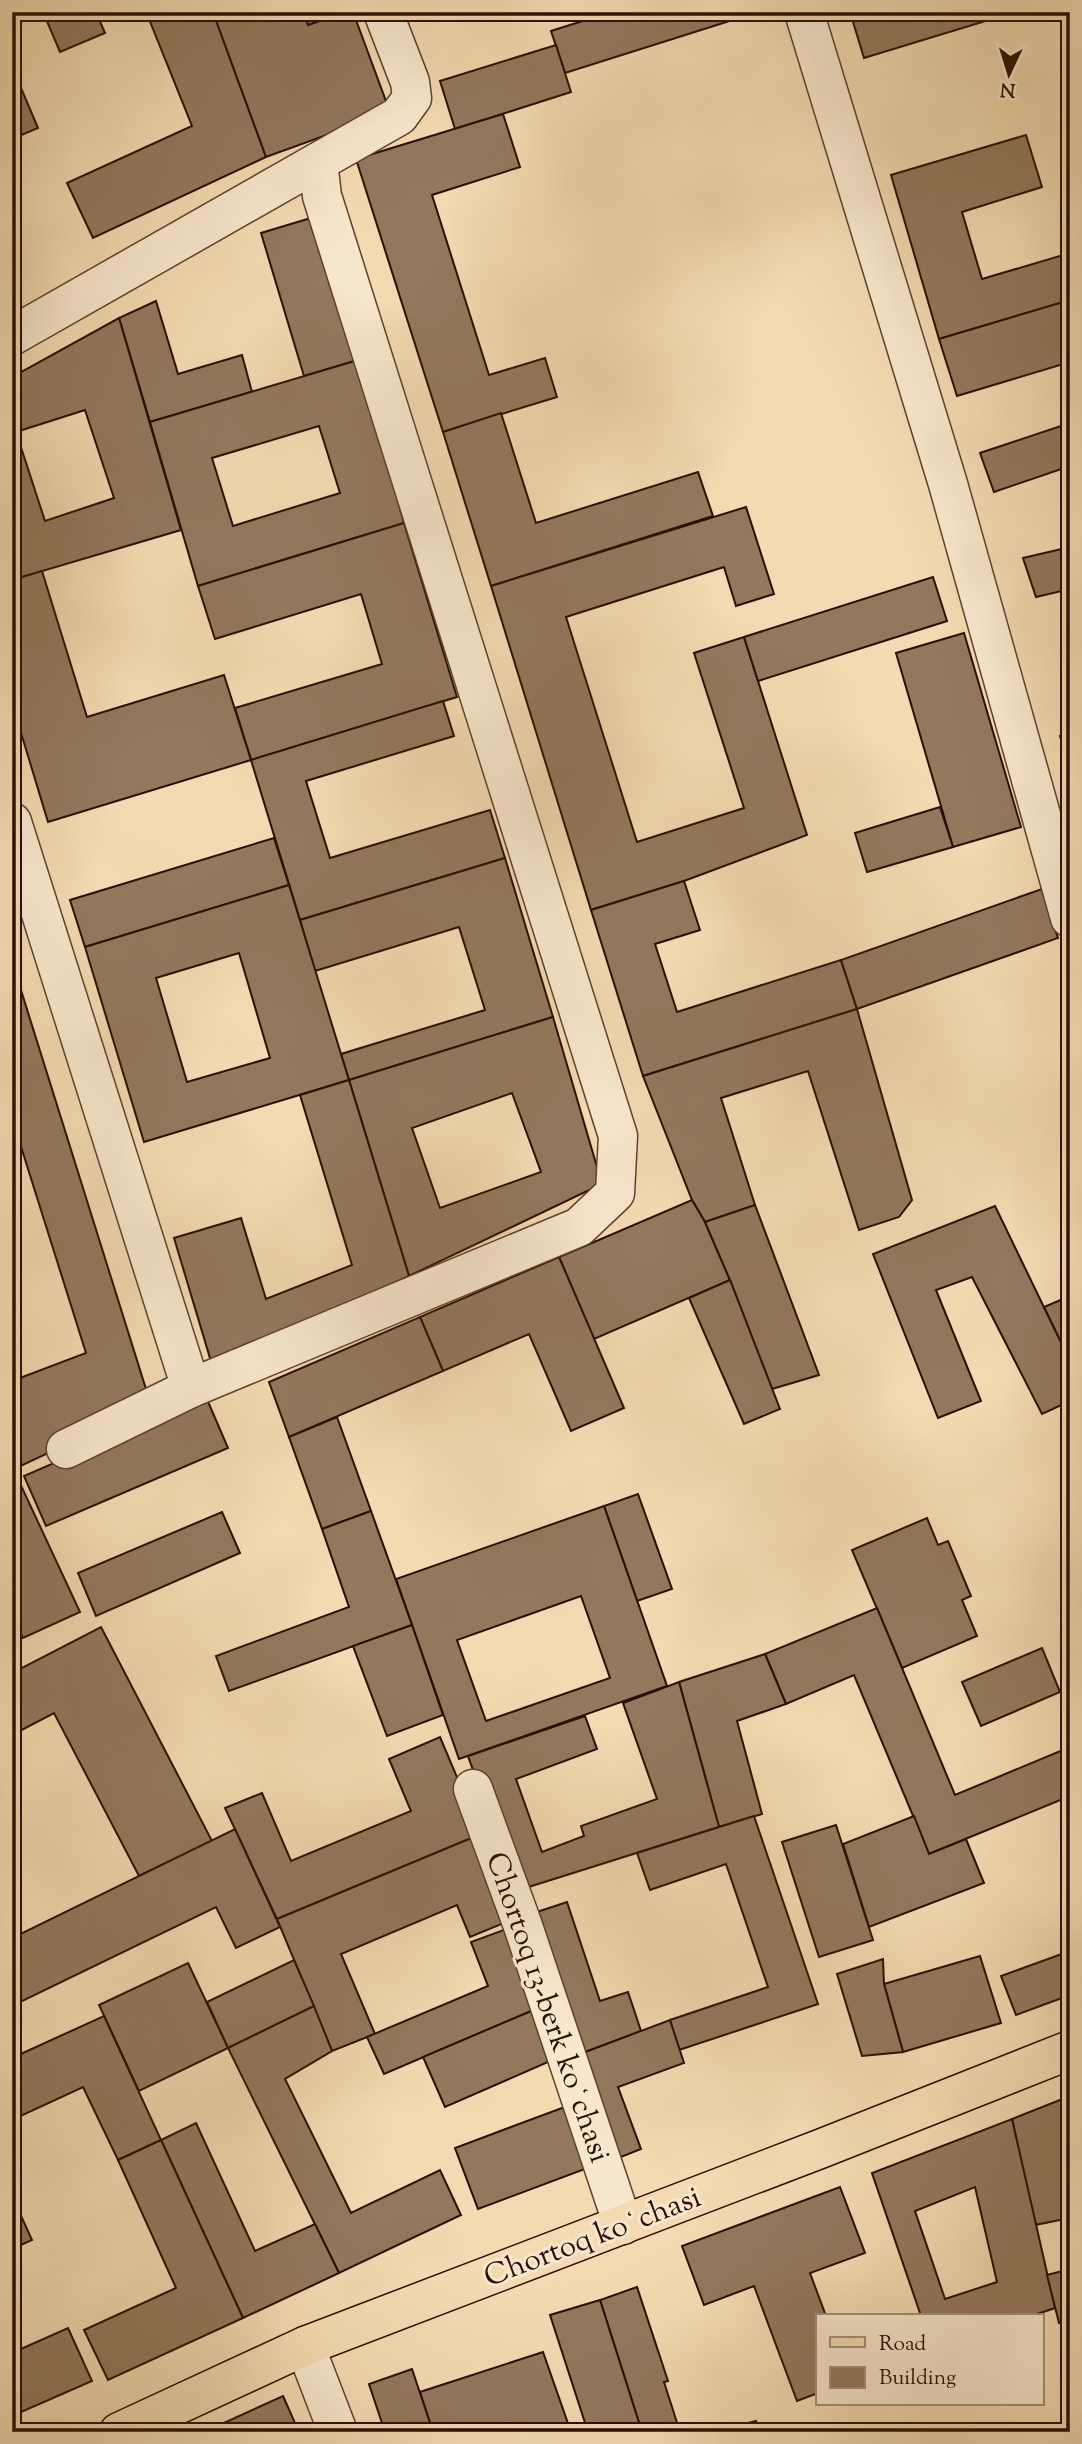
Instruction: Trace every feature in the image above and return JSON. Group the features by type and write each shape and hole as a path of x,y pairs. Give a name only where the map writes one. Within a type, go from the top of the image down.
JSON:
{"main road":[{"name":"Chortoq koʻchasi","path":"119,2432 305,2346 1070,2050"}],"street":[{"path":"12,336 399,116 412,98 410,82 383,12"},
{"path":"804,12 948,484 1070,918"},
{"path":"66,1449 191,1388 579,1227 615,1193 618,1136 322,196 318,162"},
{"path":"12,822 191,1388"},
{"name":"Chortoq 13-berk koʻchasi","path":"473,1789 523,1926 623,2225"},
{"path":"305,2346 338,2432"}],"building":[{"path":"43,12 96,12 105,33 60,52"},
{"path":"165,12 213,12 266,157 93,238 67,183 192,126 149,19"},
{"path":"213,12 304,12 308,25 345,12 353,12 390,112 266,157"},
{"path":"304,12 345,12 308,25"},
{"path":"611,12 758,12 565,73 551,31"},
{"path":"850,12 1015,12 864,58"},
{"path":"556,45 571,92 455,129 440,81"},
{"path":"21,88 38,128 12,139 12,92"},
{"path":"503,114 520,167 432,195 489,375 545,358 557,397 443,432 356,159"},
{"path":"1026,135 1042,187 962,212 982,279 1070,253 1070,300 939,339 891,175"},
{"path":"314,217 358,360 304,376 261,233"},
{"path":"1070,300 1070,362 957,396 939,339"},
{"path":"156,301 178,374 242,355 252,392 150,422 119,318"},
{"path":"119,318 181,530 12,580 12,377","holes":["85,410 114,498 45,521 16,432"]},
{"path":"358,360 404,523 198,586 150,422","holes":["319,426 340,493 233,526 212,458"]},
{"path":"501,413 536,523 698,472 713,516 491,586 443,432"},
{"path":"1070,423 1070,466 994,492 980,453"},
{"path":"746,507 774,594 736,606 724,567 566,617 637,842 744,808 694,653 744,637 807,835 684,881 591,910 491,586"},
{"path":"404,523 457,697 251,760 235,708 382,664 361,594 215,639 198,586"},
{"path":"1070,547 1070,589 1036,597 1023,558"},
{"path":"42,571 87,717 224,675 251,760 48,822 12,703 12,580"},
{"path":"933,577 947,621 758,681 744,637"},
{"path":"964,633 1021,827 953,847 896,653"},
{"path":"443,701 454,736 306,781 330,858 490,810 505,858 300,920 251,760"},
{"path":"1070,734 1070,771 1060,736"},
{"path":"940,807 953,847 867,872 855,833"},
{"path":"274,838 289,885 85,947 70,900"},
{"path":"505,858 553,1017 349,1080 341,1054 485,1010 459,927 315,971 300,920"},
{"path":"684,881 700,930 655,944 677,1012 841,960 857,1009 643,1076 591,910"},
{"path":"289,885 349,1080 144,1142 85,947","holes":["239,953 270,1058 187,1082 156,978"]},
{"path":"1042,889 1058,938 857,1009 841,960"},
{"path":"20,987 151,1405 12,1470 12,1381 86,1353 12,1118 12,990"},
{"path":"857,1009 912,1200 899,1217 859,1230 808,1071 721,1098 755,1205 705,1222 692,1200 643,1076"},
{"path":"553,1017 602,1184 409,1276 349,1080","holes":["512,1093 541,1172 440,1208 412,1128"]},
{"path":"349,1080 409,1276 213,1368 174,1238 241,1218 266,1299 352,1265 300,1095"},
{"path":"692,1200 705,1222 730,1280 594,1339 559,1257"},
{"path":"755,1205 819,1375 772,1389 705,1222"},
{"path":"995,1206 1070,1361 1070,1401 1042,1414 972,1277 936,1290 981,1401 938,1418 873,1254"},
{"path":"559,1257 624,1408 571,1431 529,1334 443,1371 420,1317"},
{"path":"730,1280 780,1409 744,1424 689,1298"},
{"path":"1070,1296 1070,1341 1062,1344 1044,1307"},
{"path":"420,1317 443,1371 289,1437 269,1382"},
{"path":"206,1397 228,1448 46,1526 24,1476"},
{"path":"337,1417 371,1511 322,1529 289,1437"},
{"path":"17,1477 80,1612 23,1638 12,1616 12,1479"},
{"path":"638,1494 672,1589 637,1601 604,1506"},
{"path":"604,1506 667,1686 459,1759 396,1579","holes":["581,1596 610,1678 486,1721 457,1640"]},
{"path":"371,1511 412,1625 229,1691 216,1656 349,1607 322,1529"},
{"path":"222,1512 240,1553 96,1616 78,1573"},
{"path":"927,1518 938,1545 948,1541 971,1596 962,1600 977,1636 902,1668 852,1550"},
{"path":"877,1608 955,1795 1070,1747 1070,1796 929,1854 854,1675 786,1704 765,1654"},
{"path":"412,1625 443,1715 387,1736 353,1646"},
{"path":"101,1627 212,1841 139,1876 54,1713 12,1735 12,1673"},
{"path":"1042,1648 1060,1692 981,1726 962,1682"},
{"path":"765,1654 786,1704 737,1721 762,1814 719,1827 679,1682"},
{"path":"679,1682 719,1827 516,1891 468,1756 585,1716 597,1749 516,1779 542,1852 584,1836 581,1826 657,1799 623,1703"},
{"path":"440,1737 481,1834 277,1919 225,1808 262,1793 291,1861 411,1811 389,1759"},
{"path":"754,1816 818,2004 679,2050 670,2020 768,1987 726,1864 650,1890 637,1853"},
{"path":"914,1816 929,1854 966,1839 984,1883 869,1927 843,1844"},
{"path":"836,1825 873,1940 819,1957 782,1842"},
{"path":"235,1829 280,1927 236,1948 216,1907 12,2006 12,1938"},
{"path":"481,1834 516,1918 470,1937 457,1905 341,1954 375,2034 332,2051 277,1919"},
{"path":"567,1902 600,2001 628,1992 641,2031 572,2057 525,1916"},
{"path":"512,1927 543,2006 384,2074 367,2037 488,1986 471,1942"},
{"path":"1070,1951 1070,1995 1016,2015 1001,1976"},
{"path":"980,1956 1001,2023 903,2052 884,1984"},
{"path":"883,1959 884,1984 903,2052 862,2056 837,1974"},
{"path":"294,1960 314,2006 228,2048 207,2002"},
{"path":"188,1963 228,2048 139,2091 99,2005"},
{"path":"314,2006 332,2051 285,2079 351,2213 440,2170 461,2215 339,2273 228,2048"},
{"path":"543,2006 564,2055 445,2107 423,2057"},
{"path":"104,2016 161,2140 118,2160 83,2087 12,2120 12,2058"},
{"path":"670,2020 684,2063 618,2087 641,2149 611,2161 572,2057"},
{"path":"1070,2096 1070,2218 1035,2225 1012,2119"},
{"path":"570,2105 593,2166 478,2209 455,2148"},
{"path":"1012,2119 1055,2308 1037,2314 920,2314 872,2173","holes":["975,2187 997,2282 945,2299 915,2211"]},
{"path":"196,2123 255,2251 315,2224 339,2273 243,2318 161,2140"},
{"path":"161,2140 243,2318 108,2380 84,2330 176,2288 118,2160"},
{"path":"840,2187 865,2253 810,2273 825,2314 816,2314 816,2394 797,2401 754,2286 704,2305 682,2246"},
{"path":"12,2196 32,2240 12,2249"},
{"path":"1070,2269 1070,2321 1059,2323 1047,2275"},
{"path":"637,2287 668,2381 664,2382 680,2432 642,2432 600,2300"},
{"path":"600,2300 642,2432 588,2432 550,2315"},
{"path":"68,2328 92,2381 12,2416 12,2353"},
{"path":"543,2352 571,2432 433,2432 420,2392"},
{"path":"412,2369 433,2432 385,2432 369,2384"},
{"path":"283,2396 299,2432 204,2432"},
{"path":"756,2421 759,2432 713,2432"}]}
